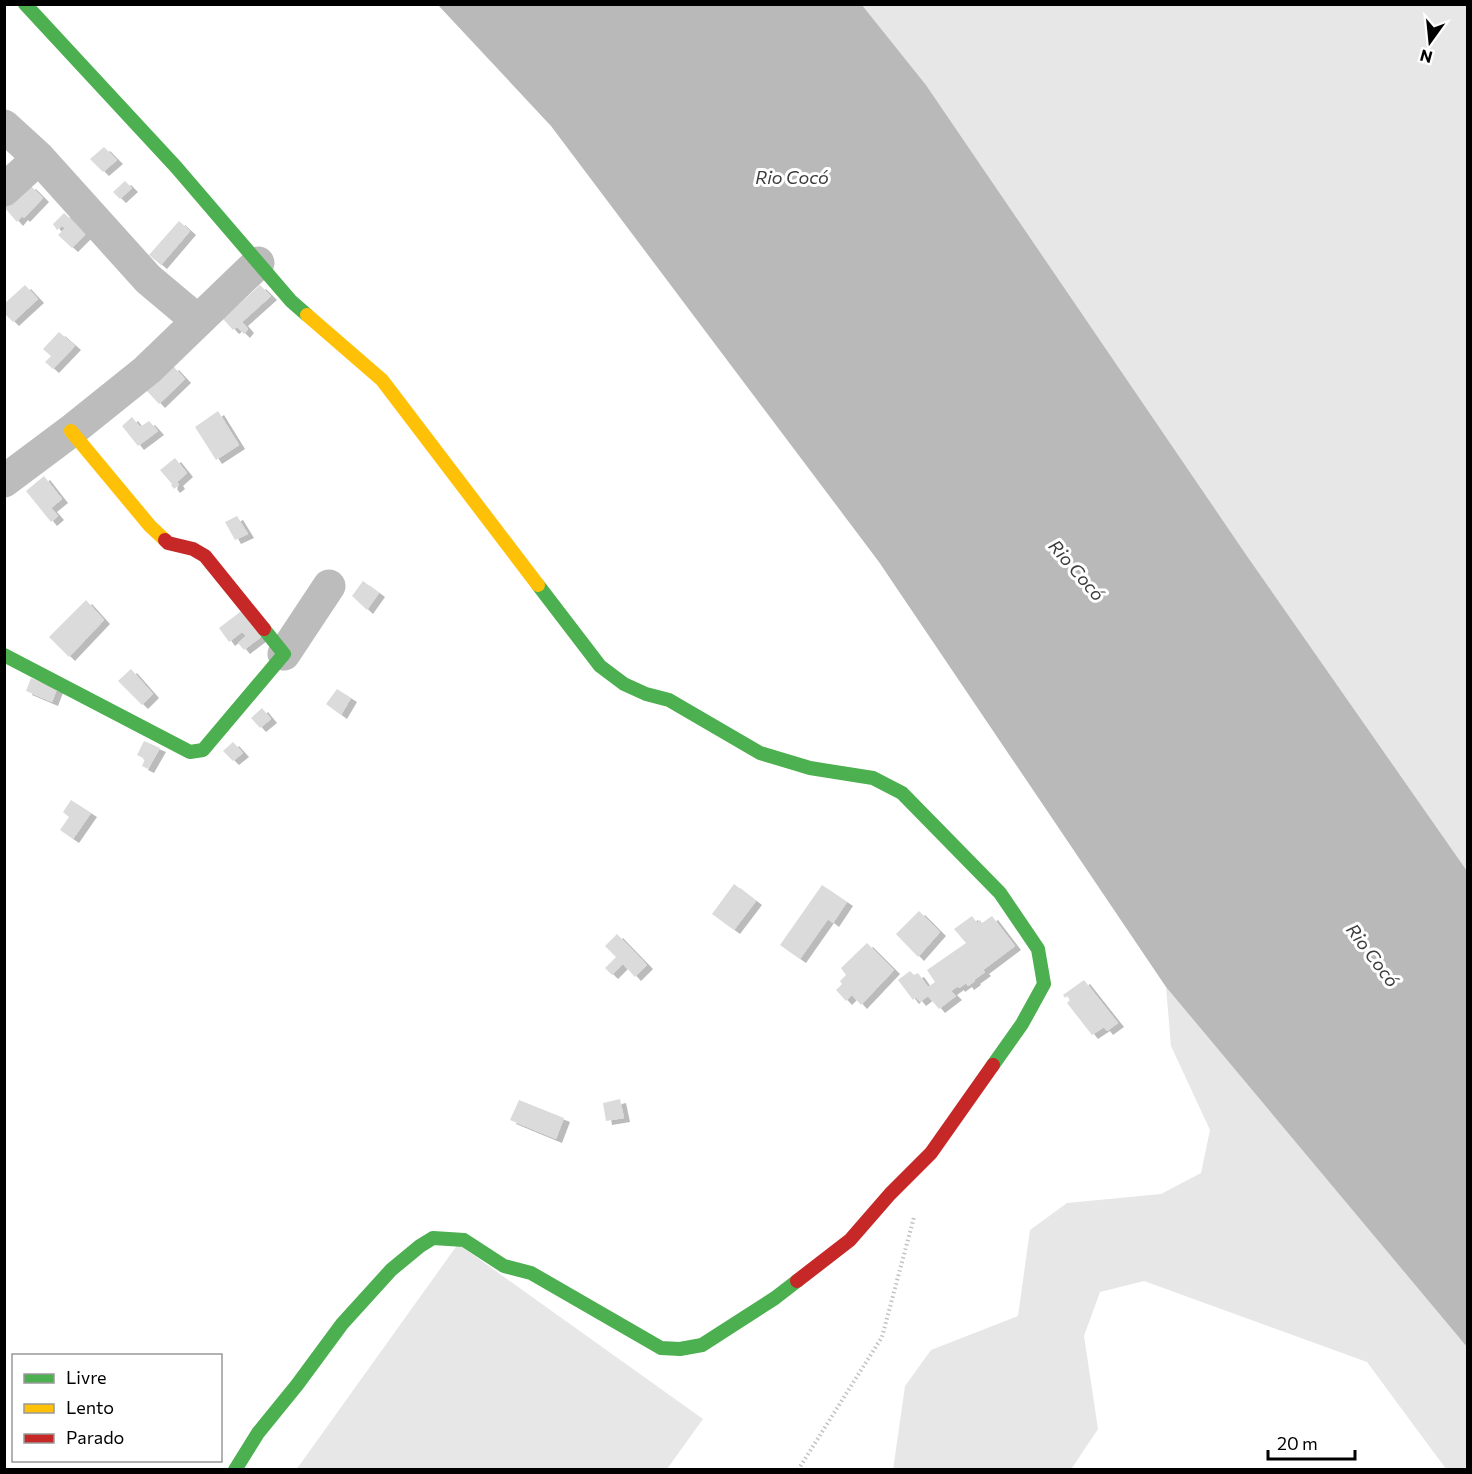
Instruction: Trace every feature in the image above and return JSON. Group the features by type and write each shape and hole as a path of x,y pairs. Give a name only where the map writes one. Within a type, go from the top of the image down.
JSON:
{"street":[{"path":"25,4 176,167 291,301 382,380 600,666 624,684 646,694 669,700 760,753 810,768 873,778 902,793 1000,893 1038,949 1044,984 1022,1024 931,1153 890,1194 850,1240 775,1298 702,1345 680,1349 661,1348 531,1273 504,1266 464,1240 433,1238 391,1270 342,1324 258,1434 235,1470"},
{"path":"4,126 39,158 148,279 198,321"},
{"path":"4,190 39,158"},
{"path":"4,481 147,370 258,262"},
{"path":"71,431 150,526 168,543 193,549 205,556 284,654"},
{"path":"4,655 190,752 203,750 284,654 329,586"}],"path":[{"path":"798,1470 882,1337 915,1210"}],"shaded area":[{"path":"862,5 1467,5 1467,871 1247,556 926,85"},
{"path":"1166,987 1467,1347 1467,1469 1446,1469 1367,1362 1144,1281 1100,1292 1084,1336 1098,1429 1072,1468 1069,1470 893,1470 905,1386 931,1350 1018,1316 1030,1230 1067,1203 1161,1194 1201,1173 1210,1130 1171,1046"},
{"path":"458,1244 703,1419 667,1469 296,1470"}],"water":[{"name":"Rio Cocó","path":"438,5 862,5 926,85 1247,556 1467,871 1467,1347 1166,987 879,562 551,126"}],"building":[{"path":"104,147 117,160 103,172 90,159"},
{"path":"125,181 132,188 120,199 113,192"},
{"path":"30,185 43,198 24,218 22,216 17,222 4,207"},
{"path":"64,213 86,234 72,248 58,235 65,228 62,226 57,230 53,224"},
{"path":"179,221 190,231 161,265 149,255"},
{"path":"25,285 38,299 13,322 4,313 4,304"},
{"path":"260,285 271,296 242,322 248,329 244,334 237,327 233,330 223,319"},
{"path":"59,332 75,346 53,369 45,362 51,356 43,349"},
{"path":"173,366 185,379 159,404 146,390"},
{"path":"218,411 239,445 216,460 195,427"},
{"path":"132,417 140,427 149,421 158,431 138,446 122,426"},
{"path":"175,458 187,473 177,482 179,485 174,489 160,470"},
{"path":"44,476 62,499 51,508 58,516 51,522 26,491"},
{"path":"237,516 248,534 235,540 225,522"},
{"path":"363,581 379,593 367,610 352,596"},
{"path":"86,600 104,620 69,657 49,637"},
{"path":"244,609 265,634 244,650 238,643 246,636 242,632 229,642 219,628"},
{"path":"131,669 153,694 142,705 118,681"},
{"path":"31,678 57,689 52,702 26,691"},
{"path":"337,689 351,698 341,715 326,704"},
{"path":"262,708 271,719 260,728 251,718"},
{"path":"144,741 160,748 148,769 142,766 145,759 137,755"},
{"path":"233,742 243,753 233,761 223,751"},
{"path":"71,800 91,813 73,839 60,830 69,817 63,812"},
{"path":"734,884 756,901 734,930 712,914"},
{"path":"822,885 847,902 833,923 828,919 800,959 780,945"},
{"path":"919,911 940,932 918,957 896,934"},
{"path":"972,916 977,923 980,920 982,923 992,916 1015,946 983,970 985,972 968,986 966,983 951,991 956,996 939,1009 928,996 920,1002 916,997 913,1000 898,980 910,971 914,975 918,973 928,987 935,982 927,970 966,943 954,929"},
{"path":"617,934 647,965 635,977 623,964 612,975 605,968 616,957 605,946"},
{"path":"867,943 894,970 861,1005 852,995 846,1001 836,990 846,975 841,968"},
{"path":"1084,980 1118,1023 1107,1031 1104,1027 1092,1035 1067,1003 1070,1000 1063,995"},
{"path":"620,1099 624,1118 606,1121 603,1103"},
{"path":"519,1100 564,1118 556,1139 510,1120"}],"traffic: fast":[{"path":"25,4 176,167 291,301 307,315"},
{"path":"538,585 600,666 624,684 646,694 669,700 760,753 810,768 873,778 902,793 1000,893 1038,949 1044,984 1022,1024 993,1065"},
{"path":"4,655 190,752 203,750 284,654 264,629"},
{"path":"235,1470 258,1433 342,1324 391,1270 433,1238 464,1240 504,1266 531,1273 661,1348 680,1349 702,1345 775,1298 797,1281"}],"traffic: slow":[{"path":"307,315 382,380 538,585"},
{"path":"71,431 150,526 165,540"}],"traffic: jam":[{"path":"165,540 168,543 193,549 205,556 264,629"},
{"path":"797,1281 850,1240 890,1194 931,1153 993,1065"}]}
